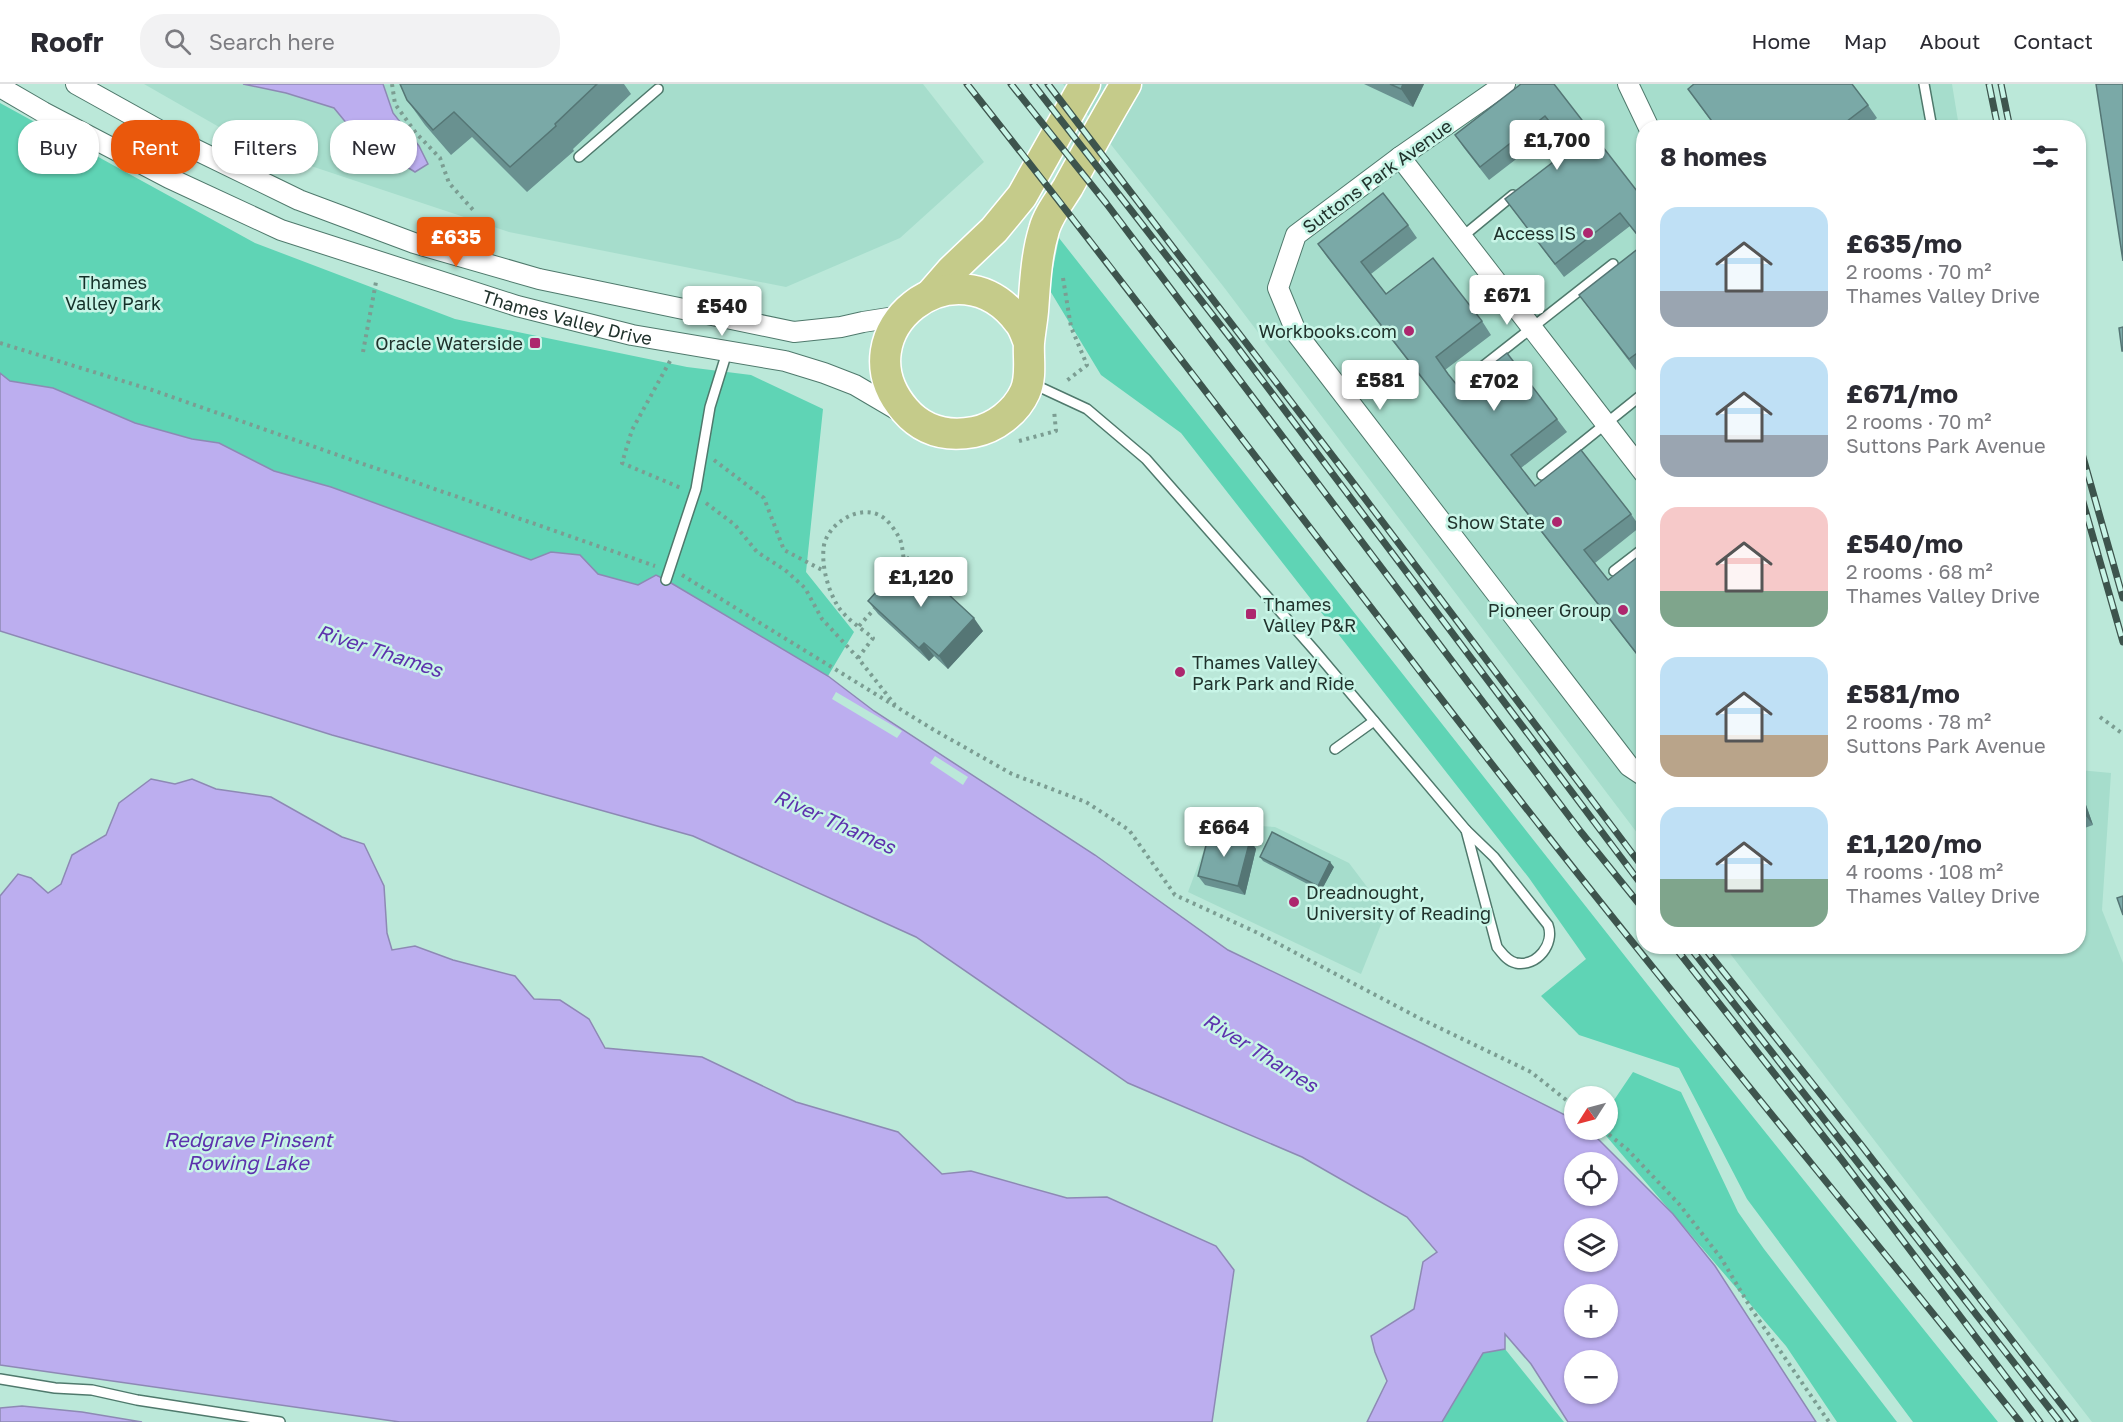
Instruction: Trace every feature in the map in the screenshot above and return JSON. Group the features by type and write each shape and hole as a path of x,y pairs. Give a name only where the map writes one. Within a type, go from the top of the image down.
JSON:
{"main road":[{"path":"931,294 951,271 994,230 1022,196 1085,84"},
{"path":"1029,343 1020,323 997,300 976,291 950,289 931,294 920,299 901,316 889,338 885,360 888,383 895,398 913,420 938,433 958,435 985,430 1009,415 1025,393 1029,382 1029,343 1036,271 1044,229 1126,84"}],"street":[{"name":"Thames Valley Drive","path":"76,84 184,144 298,200 414,243 539,279 794,332 841,327 901,316"},
{"path":"1629,84 1645,120"},
{"name":"Suttons Park Avenue","path":"1498,86 1296,235 1278,288 1297,334 1629,766 1636,771"},
{"name":"Thames Valley Drive","path":"0,87 170,178 281,230 517,306 632,335 785,361 855,385 913,420"},
{"path":"1400,157 1636,462"}],"lane":[{"path":"1924,84 1931,120"},
{"path":"579,157 658,89"},
{"path":"1462,237 1525,186"},
{"path":"1468,378 1613,264"},
{"path":"668,575 696,489 710,407 728,352"},
{"path":"1029,382 1088,409 1146,459 1466,830 1494,858 1548,925 1550,931 1547,946 1544,952 1532,961 1514,963 1507,959 1497,947 1466,830"},
{"path":"1542,475 1636,399"},
{"path":"1614,571 1636,554"},
{"path":"1335,749 1374,721"},
{"path":"0,1379 55,1388 92,1390 137,1400 280,1422"}],"path":[{"path":"392,84 395,104 416,133 441,158 449,183 474,211"},
{"path":"363,352 375,287"},
{"path":"0,343 152,390 668,575 680,574 898,708 1012,774 1086,802 1129,830 1175,895 1258,933 1421,1019 1531,1072 1564,1098"},
{"path":"673,356 632,430 622,463 679,487"},
{"path":"703,452 764,498 784,550 825,571"},
{"path":"714,507 735,525 757,552 785,570 806,588 822,619 858,658 898,708"},
{"path":"858,658 873,638 837,606 825,571 824,543 830,530 843,519 860,513 878,514 891,525 901,541 907,569"},
{"path":"860,626 879,604"},
{"path":"2100,717 2123,734"},
{"path":"1616,1140 1679,1204 1721,1258 1752,1310 1829,1422"}],"shaded area":[{"path":"144,84 923,84 984,162 900,238 786,287 509,232 335,174 417,174 417,120 330,120 330,172 318,168 318,120 212,120 212,123"},
{"path":"1063,84 1952,84 1958,120 1636,120 1636,831 1223,286"},
{"path":"2086,771 2111,773 2102,910 2123,963 2123,1422 2092,1422 1730,954 2086,954"},
{"name":"Dreadnought, University of Reading","path":"1214,823 1275,827 1349,863 1386,912 1361,974 1188,892"}],"green space":[{"name":"Thames Valley Park","path":"0,103 31,120 18,120 18,174 99,174 99,157 111,164 111,174 129,174 255,243 455,319 687,367 751,375 823,409 806,572 854,632 828,676 666,580 639,585 597,574 580,555 538,557 531,560 331,487 274,471 219,443 192,439 135,423 53,388 10,381 0,373"},
{"path":"1059,238 1688,1036 1998,1422 1913,1422 1747,1199 1679,1068 1579,1035 1541,996 1586,959 1529,878 1181,433 1101,375 1049,289"},
{"path":"1633,1072 1681,1092 1738,1212 1897,1422 1837,1422 1786,1346 1610,1140 1618,1140 1618,1094"},
{"path":"1505,1349 1564,1422 1442,1422 1483,1353"}],"water":[{"path":"243,84 383,84 393,113 399,120 344,120 334,108 286,93"},
{"path":"417,143 419,146 428,164 417,171"},
{"name":"River Thames","path":"0,373 10,381 53,388 135,423 192,439 219,443 274,471 331,487 531,560 551,552 580,555 598,574 638,585 656,575 666,580 828,676 874,711 1095,855 1228,950 1564,1114 1564,1140 1599,1140 1611,1152 1564,1152 1564,1206 1618,1206 1618,1159 1673,1214 1715,1266 1816,1422 1568,1422 1531,1364 1505,1334 1505,1349 1483,1353 1442,1422 1367,1422 1387,1381 1371,1336 1414,1309 1423,1262 1437,1252 1407,1217 1302,1157 1128,1083 916,937 693,836 332,735 0,631"},
{"name":"Redgrave Pinsent Rowing Lake","path":"151,779 175,784 192,779 216,789 271,797 342,837 364,844 384,886 387,933 392,950 415,946 453,960 515,976 534,999 560,1000 589,1019 605,1048 702,1057 796,1102 898,1132 942,1174 971,1171 1067,1198 1107,1197 1216,1246 1234,1270 1212,1422 400,1422 0,1365 0,896 18,874 31,878 48,893 61,884 72,855 106,835 119,803"},
{"path":"22,1406 82,1412 142,1422 0,1422 0,1408"}],"pier":[{"path":"836,692 902,731 897,738 832,699"},
{"path":"935,756 968,777 963,785 930,763"}],"building":[{"path":"400,84 597,84 555,124 556,126 510,167 454,112 433,130 407,100"},
{"path":"1390,84 1403,84 1401,89"},
{"path":"1521,84 1554,84 1636,190 1636,233 1620,213 1555,264 1505,199 1570,149 1557,131 1545,116 1480,167 1455,135"},
{"path":"1694,84 1852,84 1868,105 1848,120 1711,120 1688,89"},
{"path":"2096,84 2123,84 2123,261"},
{"path":"1383,193 1408,225 1361,262 1386,294 1433,258 1482,321 1436,357 1448,374 1460,389 1507,353 1557,419 1511,455 1535,486 1581,450 1631,514 1584,550 1608,580 1636,558 1636,653 1318,244"},
{"path":"1636,250 1636,354 1629,359 1579,295"},
{"path":"2123,327 2123,351 2122,351 2119,328"},
{"path":"908,557 974,618 939,656 924,643 919,648 868,601"},
{"path":"1210,830 1250,840 1238,886 1198,876"},
{"path":"1272,832 1330,862 1318,886 1260,857"},
{"path":"2123,896 2123,915 2117,898"}],"railway":[{"path":"967,84 1402,648 1636,947"},
{"path":"1011,84 1106,203 1581,832 1636,900"},
{"path":"1033,84 1235,344 1636,877"},
{"path":"1048,84 1351,480 1636,858"},
{"path":"1989,84 1996,120"},
{"path":"2001,84 2008,120"},
{"path":"2086,468 2123,598"},
{"path":"2086,512 2123,642"},
{"path":"1642,954 2020,1422"},
{"path":"1680,954 1842,1160 2040,1422"},
{"path":"1695,954 2060,1422"},
{"path":"1709,954 1862,1146 2075,1422"}],"place":[{"name":"Access IS","path":"1588,233"},
{"name":"Workbooks.com","path":"1409,331"},
{"name":"Oracle Waterside","path":"535,343"},
{"name":"Show State","path":"1557,522"},
{"name":"Pioneer Group","path":"1623,610"},
{"name":"Thames Valley P&R","path":"1251,614"},
{"name":"Thames Valley Park Park and Ride","path":"1180,672"},
{"name":"Dreadnought, University of Reading","path":"1294,902"}]}
